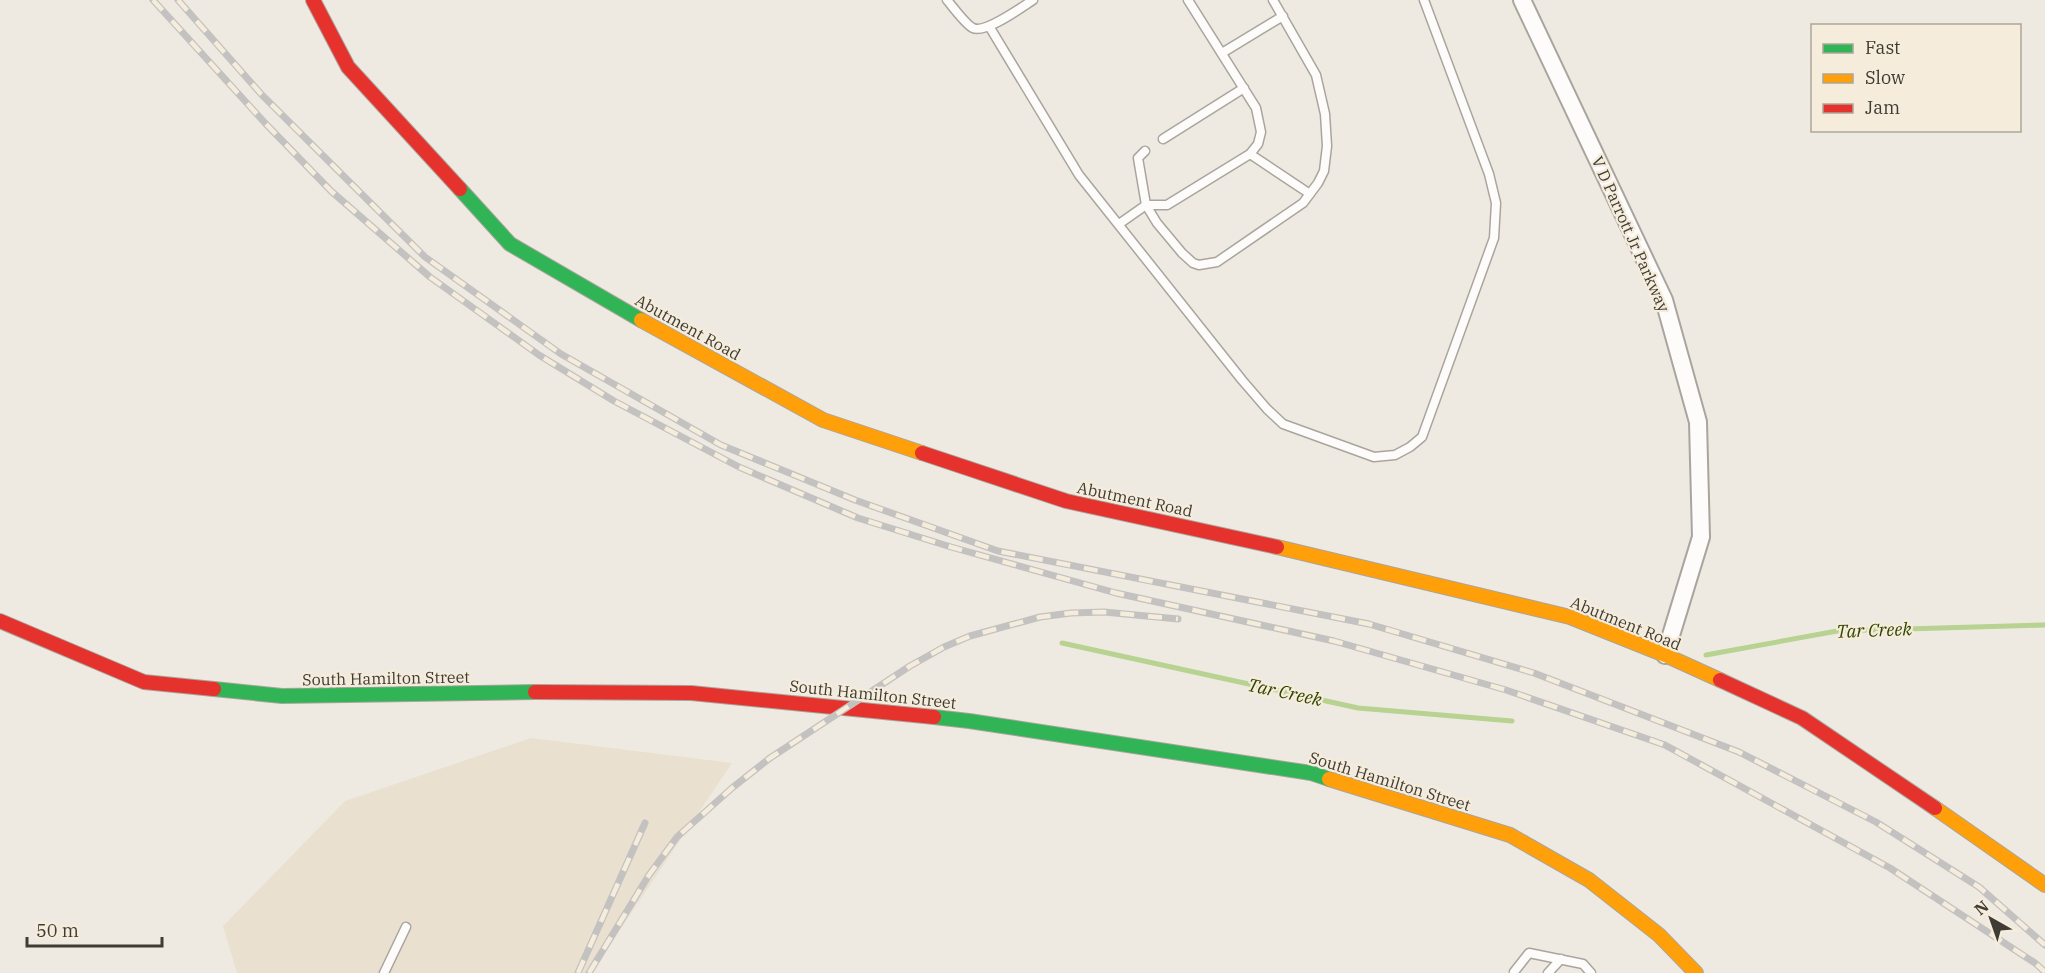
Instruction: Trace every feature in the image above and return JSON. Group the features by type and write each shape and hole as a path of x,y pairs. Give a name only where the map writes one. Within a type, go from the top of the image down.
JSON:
{"main road":[{"name":"Abutment Road","path":"313,0 348,67 510,244 593,294 824,420 1066,501 1311,554 1570,617 1665,656 1802,718 2045,885"},
{"name":"South Hamilton Street","path":"0,621 144,682 282,696 577,691 691,693 969,721 1311,773 1510,835 1589,880 1659,934 1696,973"}],"street":[{"name":"V D Parrott Jr Parkway","path":"1522,0 1664,300 1698,422 1701,537 1665,656"}],"lane":[{"path":"947,0 972,28 979,29 989,26 1033,0"},
{"path":"1119,224 1146,205 1167,205 1250,154 1258,144 1261,132 1256,108 1188,0"},
{"path":"1145,151 1137,158 1146,205 1157,223 1192,263 1208,265 1217,262 1295,210 1311,194 1324,171 1325,114 1316,75 1273,0"},
{"path":"989,26 1079,175 1267,409 1283,424 1374,457 1395,455 1422,437 1494,238 1496,203 1490,174 1424,0"},
{"path":"1222,53 1283,16"},
{"path":"1163,140 1244,88"},
{"path":"1250,154 1311,194"},
{"path":"384,973 406,927"},
{"path":"1514,972 1529,953 1583,964 1591,973"},
{"path":"1548,973 1561,959"}],"shaded area":[{"path":"531,738 732,763 591,973 237,973 223,926 345,801"}],"waterway":[{"name":"Tar Creek","path":"1706,655 1837,631 2045,625"},
{"name":"Tar Creek","path":"1062,643 1358,708 1512,721"}],"railway":[{"path":"153,0 265,123 331,191 430,277 539,355 614,401 739,467 858,518 951,547 1116,593 1334,641 1506,690 1665,745 1890,868 2035,963 2045,972"},
{"path":"178,0 262,95 425,257 561,354 721,445 855,500 998,551 1369,624 1534,673 1739,752 1876,822 1979,887 2045,945"},
{"path":"589,973 649,875 677,837 770,758 910,666 970,636 1040,617 1104,612 1178,619"},
{"path":"578,973 645,823"}],"traffic: fast":[{"path":"460,189 510,244 641,320"},
{"path":"214,689 282,696 535,692"},
{"path":"934,717 1311,773 1329,779"}],"traffic: slow":[{"path":"641,320 823,420 922,453"},
{"path":"1277,547 1570,617 1720,680"},
{"path":"1329,779 1510,835 1589,880 1659,935 1696,973"},
{"path":"1935,808 2045,885"}],"traffic: jam":[{"path":"313,0 348,67 460,189"},
{"path":"922,453 1066,501 1277,547"},
{"path":"0,621 144,682 214,689"},
{"path":"1720,680 1802,718 1935,808"},
{"path":"535,692 691,693 934,717"}]}
